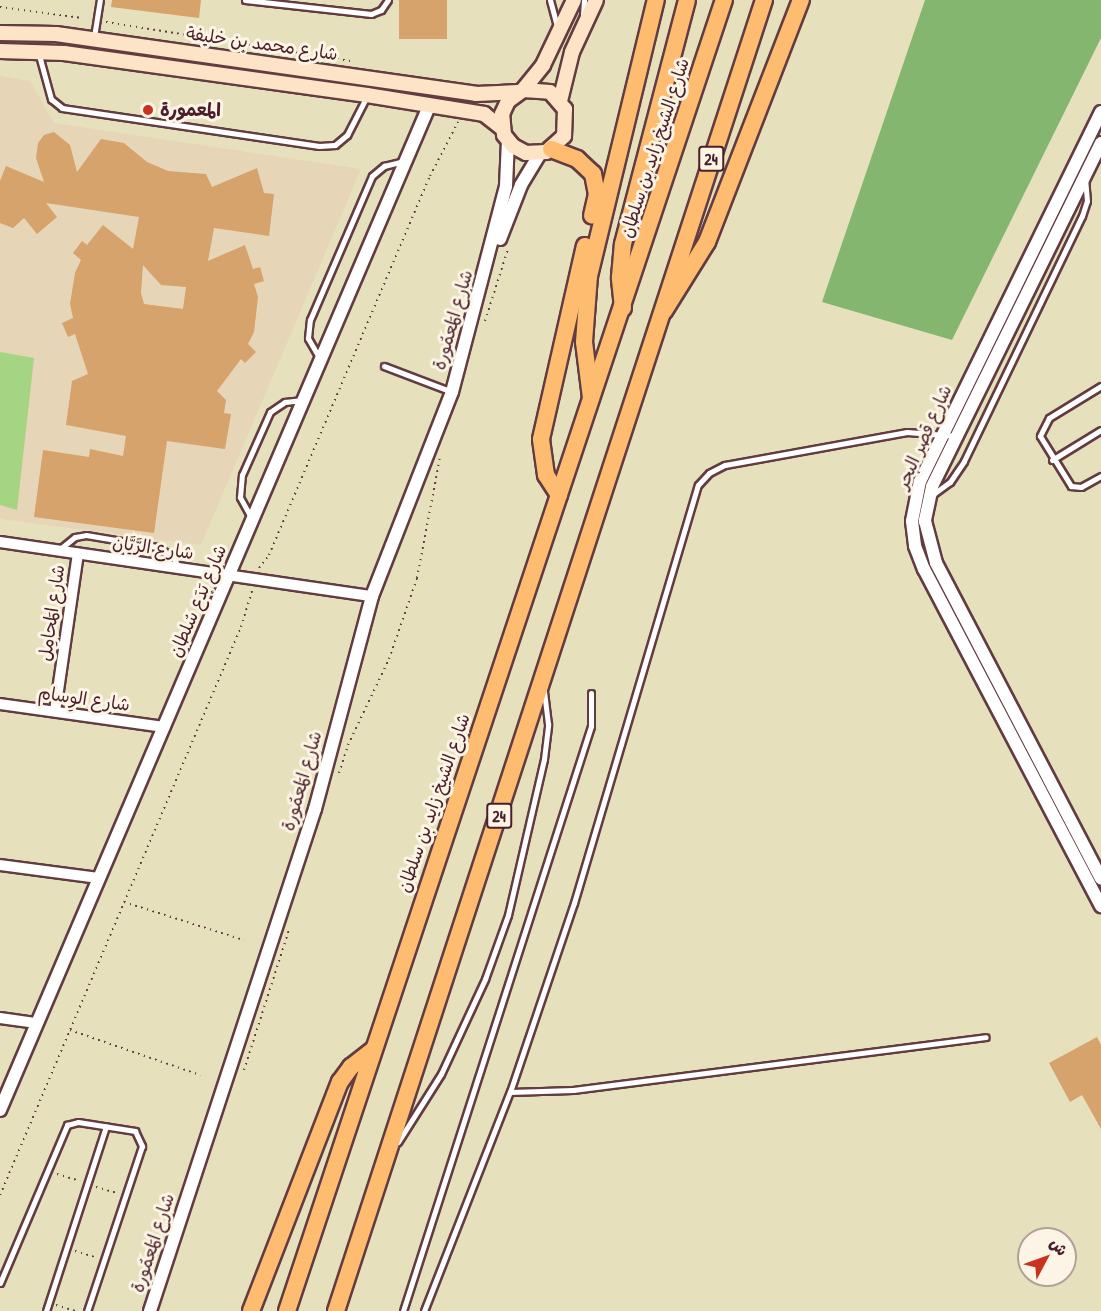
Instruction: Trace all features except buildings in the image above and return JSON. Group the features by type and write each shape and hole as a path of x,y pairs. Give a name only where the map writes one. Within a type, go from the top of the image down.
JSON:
{"main road":[{"path":"559,495 542,464 541,439 597,186 586,164 546,151 519,150 505,134 502,114 508,101 521,91 543,65 574,0"},
{"path":"546,151 567,127 560,101 580,32 596,0"},
{"path":"591,401 584,342 589,276 656,0"},
{"name":"شارع الشيخ زايد بن سلطان","path":"623,309 620,277 623,244 687,0"},
{"name":"شارع الشيخ زايد بن سلطان","path":"287,1311 623,309 724,0"},
{"name":"24","path":"336,1311 542,683 658,318 764,0"},
{"path":"658,318 707,242 801,0"},
{"name":"شارع محمد بن خليفة","path":"0,33 94,39 476,94 521,91"},
{"name":"شارع محمد بن خليفة","path":"0,51 37,51 367,95 484,114 505,134"},
{"path":"521,91 543,90 560,101"},
{"path":"251,1311 340,1082 351,1067 373,1050"}],"street":[{"name":"شارع بَدَع سُلطان","path":"0,1110 429,106"},
{"name":"شارع قصر البحر","path":"1100,117 944,433 914,501 913,533 919,558 1101,906"},
{"name":"شارع المَعمُورة","path":"150,1311 315,808 372,596 452,392 489,262 508,177 505,134"},
{"name":"شارع قصر البحر","path":"1101,143 928,497 925,521 931,553 1101,878"},
{"name":"شارع المَعمُورة","path":"489,262 521,185 546,151"},
{"name":"شارع الرَّيَّان","path":"0,542 372,596"},
{"name":"شارع المَحامِل","path":"55,711 78,554"},
{"name":"شارع الوِسام","path":"0,704 164,727"},
{"path":"0,865 99,878"},
{"path":"0,1018 37,1023"}],"lane":[{"path":"94,39 100,0"},
{"path":"245,0 371,14 381,10 388,0"},
{"path":"550,0 557,35"},
{"path":"580,32 584,0"},
{"path":"37,51 51,99 62,108 319,146 335,145 347,135 367,95"},
{"path":"321,361 308,338 310,320 372,176 384,166 406,160"},
{"path":"928,497 950,482 964,461 1082,216 1087,193 1084,177"},
{"path":"384,366 452,392"},
{"path":"1101,386 1045,422 1040,436 1052,459 1071,486 1081,487 1101,476"},
{"path":"253,520 240,497 242,475 270,412 285,402 304,399"},
{"path":"1052,459 1101,430"},
{"path":"424,1311 510,1092 607,801 698,485 709,473 724,465 907,432 944,433 957,436"},
{"path":"59,550 75,537 86,535 157,547 172,556 180,569"},
{"path":"388,1154 418,1114 441,1074 485,979 508,915 544,759 548,724 542,683"},
{"path":"403,1311 591,726 591,693"},
{"path":"510,1092 573,1090 986,1037"},
{"path":"0,1283 67,1125 78,1122 135,1131 142,1142 87,1311"},
{"path":"46,1311 106,1126"},
{"path":"0,1261 8,1264"}],"path":[{"path":"0,7 82,18"},
{"path":"103,22 357,63"},
{"path":"257,570 269,555 430,176 459,119"},
{"path":"484,322 510,244"},
{"path":"338,777 348,745 389,658 417,578 444,446"},
{"path":"0,1196 241,627 252,591"},
{"path":"124,902 244,940"},
{"path":"242,1074 290,929"},
{"path":"70,1030 200,1075"},
{"path":"67,1248 104,1260"},
{"path":"49,1303 76,1311"}],"shaded area":[{"path":"0,76 30,81 54,123 361,169 201,545 0,519"}],"green space":[{"path":"925,0 1101,0 1101,38 952,340 822,302"},
{"path":"0,352 34,358 17,510 0,505"}],"place":[{"name":"المعمورة","path":"148,110"}]}
